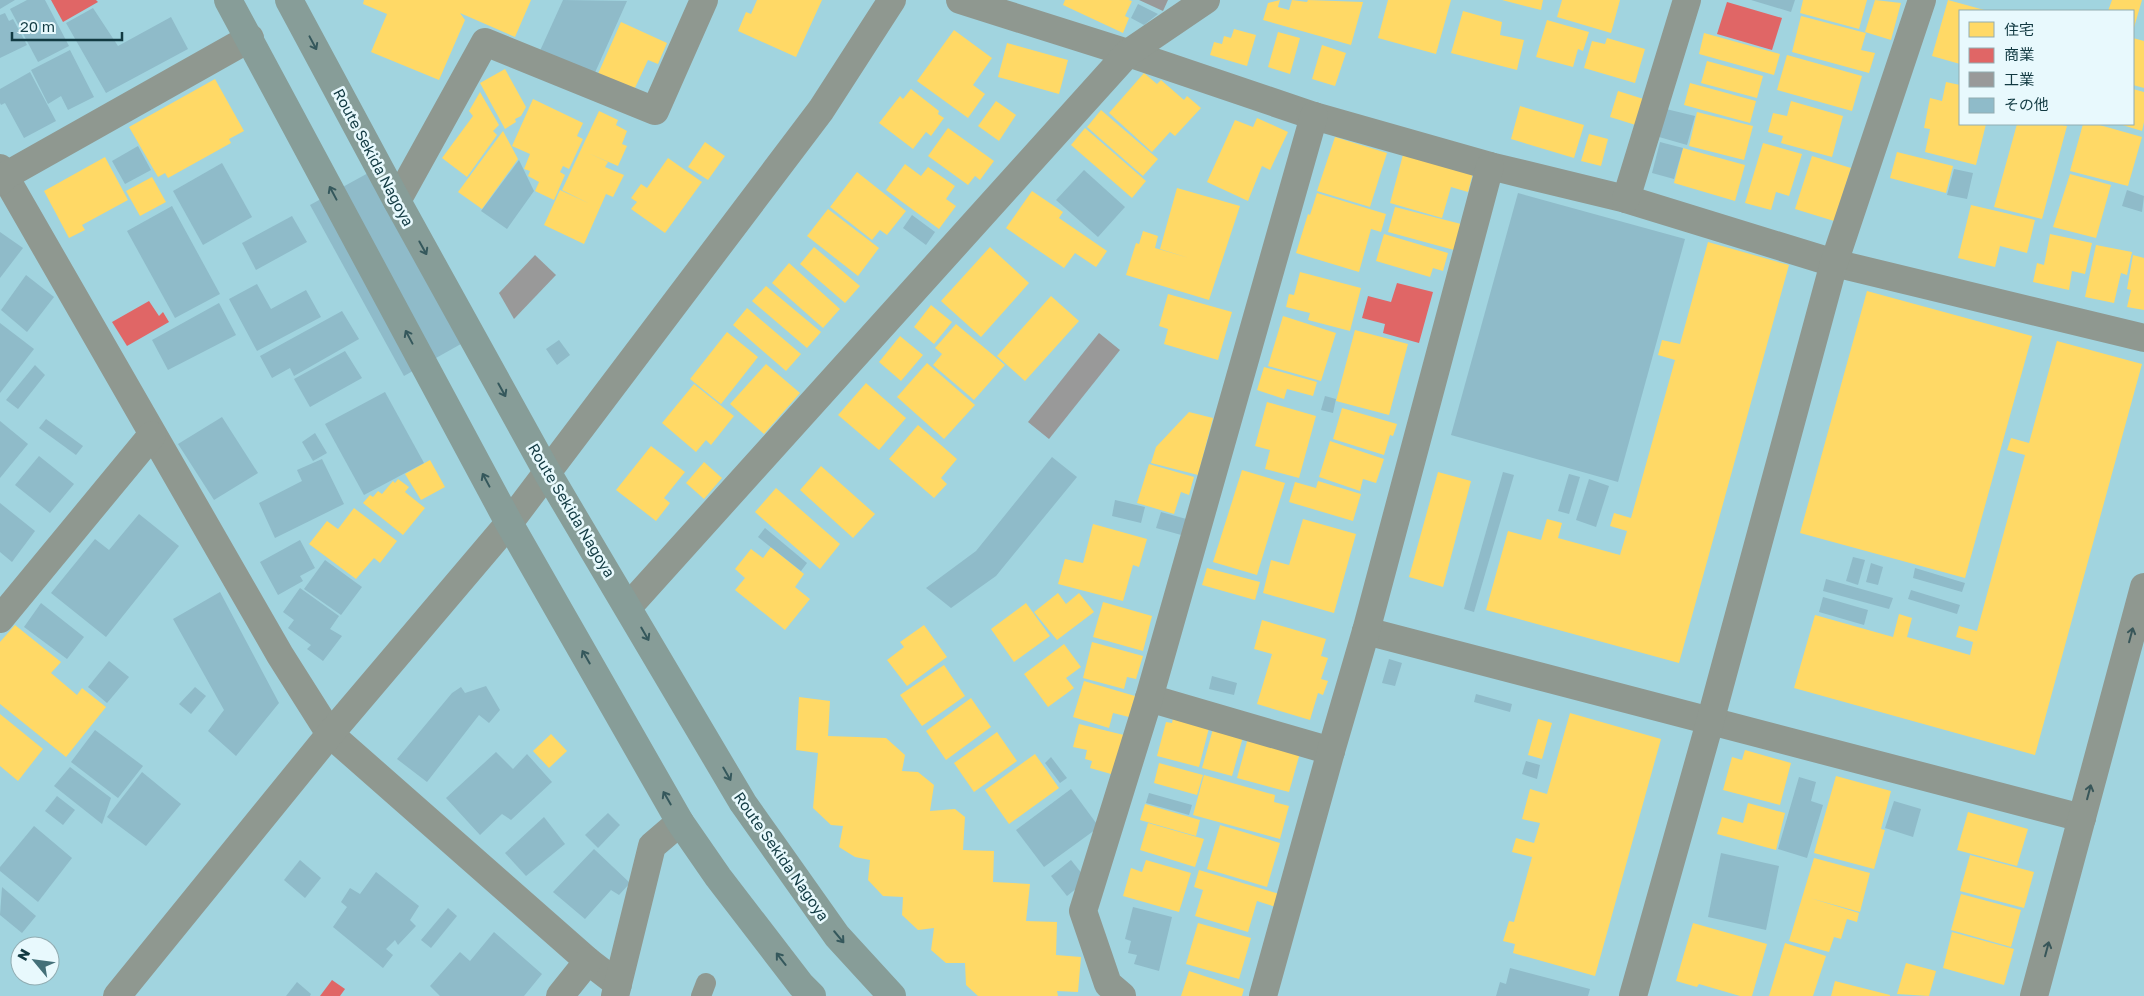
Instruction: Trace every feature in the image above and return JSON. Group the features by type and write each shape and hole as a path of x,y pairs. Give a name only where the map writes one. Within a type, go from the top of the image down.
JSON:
{"main road":[{"path":"228,0 509,523 680,822 718,877 801,985 812,996"},
{"name":"Route Sekida Nagoya","path":"289,0 396,200 548,472 629,606 743,803 837,936 892,996"}],"street":[{"path":"396,200 485,42 655,111 704,0"},
{"path":"117,996 330,734 509,523 821,110 892,0"},
{"path":"960,0 1128,53 1314,116 1490,166 1626,199 1834,263 2144,338"},
{"path":"629,606 1128,53 1206,0"},
{"path":"1626,199 1687,0"},
{"path":"1633,996 1710,722 1834,263 1922,0"},
{"path":"250,38 2,175 280,655 330,734 588,962 616,990"},
{"path":"1122,996 1108,984 1083,911 1149,698 1314,116"},
{"path":"1264,996 1366,631 1490,166"},
{"path":"0,619 152,435"},
{"path":"2034,996 2144,587"},
{"path":"1366,631 2082,818"},
{"path":"1149,698 1331,751"},
{"path":"616,990 652,846 680,822"},
{"path":"560,996 588,962"}],"building: 住宅":[{"path":"364,0 531,0 515,37 460,13 465,20 439,80 371,52 387,14 363,4"},
{"path":"757,0 822,0 796,57 738,31 746,12 751,14"},
{"path":"1065,0 1132,1 1125,16 1129,18 1123,33 1063,5"},
{"path":"1280,0 1278,7 1289,10 1292,0 1307,2 1308,0 1363,2 1351,45 1263,20 1268,3"},
{"path":"1388,0 1451,0 1436,54 1378,38"},
{"path":"1502,0 1543,0 1541,10"},
{"path":"1562,0 1620,0 1611,33 1557,17"},
{"path":"1803,0 1867,0 1859,29 1800,13"},
{"path":"1875,0 1901,3 1891,40 1865,32"},
{"path":"1948,0 1984,10 1959,10 1959,64 1932,56"},
{"path":"2112,0 2142,0 2134,28 2134,10 2108,10"},
{"path":"1463,11 1502,22 1500,35 1524,40 1517,70 1451,53"},
{"path":"1801,16 1866,33 1861,50 1875,53 1869,73 1792,52"},
{"path":"1547,20 1589,32 1583,51 1578,49 1573,67 1536,57"},
{"path":"621,22 667,43 658,64 648,60 633,92 597,76"},
{"path":"1234,29 1256,35 1247,66 1210,55 1214,42 1222,44 1224,36 1231,38"},
{"path":"954,30 992,58 973,85 985,94 968,118 917,81"},
{"path":"1278,32 1300,38 1290,74 1268,67"},
{"path":"1704,33 1780,54 1774,75 1699,54"},
{"path":"1607,38 1645,49 1635,83 1584,68 1592,41 1605,44"},
{"path":"2134,38 2144,41 2144,88 2134,85"},
{"path":"1007,43 1068,60 1059,94 998,77"},
{"path":"1322,45 1346,53 1335,86 1312,79"},
{"path":"1787,55 1862,76 1852,111 1777,90"},
{"path":"1707,61 1763,76 1757,98 1701,83"},
{"path":"505,69 526,107 521,116 515,119 516,122 505,129 480,83"},
{"path":"1144,73 1157,84 1161,80 1184,100 1187,96 1201,108 1175,136 1170,132 1152,152 1109,113"},
{"path":"215,79 244,131 229,139 231,143 168,178 165,173 158,177 129,127"},
{"path":"1946,82 1959,85 1959,125 1986,125 1976,165 1925,152 1930,129 1924,128 1930,98 1942,101"},
{"path":"1690,83 1756,101 1750,123 1684,105"},
{"path":"911,89 939,111 938,114 944,118 931,136 926,132 913,149 879,123 900,96 903,99"},
{"path":"2134,89 2144,92 2144,122 2142,131 2122,125 2134,125"},
{"path":"1618,91 1650,101 1642,127 1610,117"},
{"path":"480,92 499,125 493,131 497,135 467,177 442,158 473,116 469,111"},
{"path":"533,99 583,123 577,136 583,139 569,169 563,166 560,172 565,175 554,200 535,191 539,182 528,176 530,171 524,169 530,154 512,146"},
{"path":"996,101 1016,115 999,141 978,126"},
{"path":"1791,101 1843,116 1832,157 1781,143 1783,136 1768,132 1773,113 1787,116"},
{"path":"1520,106 1584,125 1574,158 1511,139"},
{"path":"1101,110 1158,159 1143,176 1087,127"},
{"path":"599,111 618,120 616,125 627,131 622,144 627,146 618,166 588,153 608,162 605,167 624,175 613,197 606,194 584,244 544,225 560,190 588,203 562,190"},
{"path":"1697,112 1753,126 1744,160 1689,146"},
{"path":"1257,118 1288,132 1270,170 1262,166 1248,201 1207,182 1235,120 1253,127"},
{"path":"2017,125 2067,126 2042,219 1994,207"},
{"path":"2083,125 2100,125 2142,137 2128,186 2070,171"},
{"path":"948,128 994,161 980,180 975,176 968,185 928,156"},
{"path":"1085,128 1146,181 1132,198 1071,145"},
{"path":"503,131 518,159 482,209 458,192"},
{"path":"1589,134 1608,139 1601,166 1581,161"},
{"path":"1335,137 1387,153 1370,207 1317,191"},
{"path":"705,142 725,156 708,180 688,167"},
{"path":"1763,143 1802,154 1789,196 1776,192 1771,210 1745,203"},
{"path":"1683,148 1745,165 1735,201 1674,183"},
{"path":"1404,151 1474,169 1468,192 1451,187 1442,218 1390,203"},
{"path":"1897,152 1953,166 1946,193 1890,178"},
{"path":"1812,156 1851,168 1834,221 1795,209"},
{"path":"105,157 128,200 82,225 85,230 69,238 44,191"},
{"path":"668,158 702,182 665,233 631,209 637,202 631,198 641,184 647,188"},
{"path":"905,164 921,176 928,167 955,186 946,199 956,206 939,229 886,190"},
{"path":"857,172 906,211 887,235 880,230 872,240 830,207"},
{"path":"2070,174 2111,185 2096,238 2053,227"},
{"path":"152,177 166,202 140,216 126,191"},
{"path":"1177,188 1240,206 1209,300 1126,275 1136,243 1139,244 1143,231 1158,236 1155,248 1189,258 1160,249"},
{"path":"1032,191 1063,212 1059,218 1107,251 1096,267 1075,253 1064,268 1006,228"},
{"path":"1317,193 1386,214 1381,232 1371,229 1359,272 1296,253 1308,214 1310,215"},
{"path":"1971,205 2035,220 2027,253 2000,246 1995,267 1958,258"},
{"path":"1395,207 1461,224 1454,250 1388,232"},
{"path":"828,209 879,248 858,276 807,236"},
{"path":"1384,234 1448,253 1443,271 1433,268 1430,277 1376,261"},
{"path":"2050,234 2092,243 2085,274 2072,271 2069,290 2033,282 2037,263 2044,265"},
{"path":"1708,242 1789,265 1679,663 1486,610 1508,531 1541,540 1547,519 1562,523 1558,538 1620,555 1627,531 1610,526 1614,513 1631,518 1675,360 1658,355 1662,340 1680,344"},
{"path":"2096,245 2132,252 2127,275 2121,273 2114,303 2085,297"},
{"path":"814,247 860,286 845,303 800,264"},
{"path":"990,247 1029,283 981,337 941,301"},
{"path":"2133,255 2144,258 2144,310 2127,307 2131,290 2127,289"},
{"path":"789,263 840,309 823,328 772,283"},
{"path":"1300,272 1361,288 1350,331 1308,320 1310,313 1286,307 1289,294 1294,295"},
{"path":"766,286 821,332 807,348 752,301"},
{"path":"1867,291 2032,336 1965,578 1800,533"},
{"path":"1168,294 1232,312 1218,360 1164,344 1168,329 1159,326"},
{"path":"1051,296 1079,321 1025,381 997,356"},
{"path":"931,305 952,322 934,344 914,327"},
{"path":"747,308 801,354 786,371 733,325"},
{"path":"1283,316 1336,333 1321,381 1268,366"},
{"path":"956,324 1005,365 974,400 933,365 942,354 935,348"},
{"path":"1355,330 1408,344 1389,415 1336,401"},
{"path":"727,332 758,357 721,404 690,379"},
{"path":"900,336 923,355 901,381 879,362"},
{"path":"2057,341 2142,364 2035,755 1794,688 1815,615 1893,637 1899,614 1912,618 1907,637 1970,655 1973,642 1956,637 1959,626 1977,631 2025,455 2007,450 2011,438 2029,443"},
{"path":"927,363 975,405 944,439 897,397"},
{"path":"766,364 800,393 764,434 730,404"},
{"path":"1264,367 1317,382 1313,396 1287,389 1284,399 1257,390"},
{"path":"866,383 906,418 879,450 838,415"},
{"path":"694,384 734,416 711,445 706,440 696,452 662,423"},
{"path":"1267,402 1316,416 1299,478 1265,469 1270,450 1255,446"},
{"path":"1342,408 1397,424 1393,436 1390,435 1384,455 1333,439"},
{"path":"1189,412 1213,418 1198,475 1151,463 1156,447"},
{"path":"918,425 957,459 941,478 947,484 934,498 889,459"},
{"path":"1330,441 1384,459 1376,483 1363,479 1360,491 1319,477"},
{"path":"651,446 685,472 664,498 670,503 656,521 616,490"},
{"path":"430,460 445,487 421,500 405,474"},
{"path":"704,462 722,478 704,499 686,483"},
{"path":"1149,464 1194,477 1189,495 1181,492 1174,514 1137,503"},
{"path":"821,466 875,514 853,538 800,490"},
{"path":"1242,470 1285,483 1257,575 1213,562"},
{"path":"1438,472 1471,481 1443,587 1409,577"},
{"path":"398,479 409,487 405,492 425,508 403,535 363,503 370,495 373,497 378,491 382,494 393,481 395,483"},
{"path":"1318,481 1361,494 1353,521 1289,502 1295,482 1316,488"},
{"path":"776,488 840,544 820,569 755,512"},
{"path":"354,508 397,541 380,563 374,558 356,579 309,544 327,521 338,529"},
{"path":"1303,519 1356,534 1334,613 1263,593 1271,560 1289,565"},
{"path":"1093,524 1147,539 1139,567 1133,565 1123,601 1058,584 1065,559 1083,563"},
{"path":"771,547 804,574 795,587 810,599 785,630 735,590 745,578 735,569 751,549 763,558"},
{"path":"1207,568 1260,582 1255,600 1202,585"},
{"path":"1058,593 1066,604 1079,593 1094,612 1057,640 1034,612"},
{"path":"1103,602 1152,616 1143,651 1093,637"},
{"path":"1026,603 1050,636 1014,662 991,629"},
{"path":"1262,620 1326,639 1321,656 1328,658 1321,679 1328,681 1323,695 1318,693 1310,720 1257,704 1272,654 1254,649"},
{"path":"15,625 61,662 51,673 77,695 82,688 106,707 66,757 0,704 0,642"},
{"path":"924,625 947,657 907,686 887,660 904,647 900,642"},
{"path":"1092,642 1143,656 1136,679 1127,677 1124,689 1083,678"},
{"path":"1064,644 1081,667 1066,678 1074,688 1048,707 1024,674"},
{"path":"944,665 965,696 922,726 900,695"},
{"path":"1084,681 1135,696 1129,717 1113,713 1109,728 1073,717"},
{"path":"799,697 830,701 828,736 886,738 905,755 902,771 918,772 934,785 930,811 955,809 965,817 963,850 994,851 993,882 1030,884 1026,921 1057,922 1056,955 1081,957 1078,992 1057,991 1058,996 978,996 966,985 965,963 946,963 931,950 934,928 918,930 902,915 903,897 883,896 868,880 870,860 855,857 839,847 843,826 831,825 813,808 818,753 796,750"},
{"path":"971,698 991,727 946,760 926,731"},
{"path":"1570,713 1661,739 1595,976 1513,953 1515,944 1503,941 1509,921 1514,922 1532,857 1512,852 1516,838 1534,843 1540,823 1522,819 1530,789 1547,794"},
{"path":"0,714 43,749 18,781 0,766"},
{"path":"1173,718 1209,728 1199,767 1157,756 1166,722 1172,723"},
{"path":"1538,719 1552,723 1542,759 1528,755"},
{"path":"1079,724 1128,736 1118,776 1090,768 1092,761 1085,759 1087,750 1073,747"},
{"path":"1213,729 1243,737 1232,776 1202,768"},
{"path":"997,732 1017,761 974,792 954,763"},
{"path":"551,734 567,751 549,768 533,751"},
{"path":"1248,738 1300,753 1289,792 1237,778"},
{"path":"1745,750 1791,763 1780,805 1723,790 1732,757 1742,760"},
{"path":"1035,754 1059,788 1009,824 985,790"},
{"path":"1159,763 1203,775 1197,795 1154,783"},
{"path":"1204,775 1275,795 1274,802 1289,806 1280,839 1193,815"},
{"path":"1836,776 1891,791 1881,829 1885,830 1874,869 1814,853"},
{"path":"1748,803 1785,813 1776,850 1717,834 1722,817 1743,823"},
{"path":"1145,804 1200,820 1196,836 1140,820"},
{"path":"1968,812 2028,829 2017,866 1957,850"},
{"path":"1148,823 1204,839 1195,867 1140,850"},
{"path":"1220,825 1280,843 1267,887 1207,869"},
{"path":"1970,855 2034,872 2024,908 1960,891"},
{"path":"1814,858 1870,873 1860,912 1810,898 1859,913 1857,922 1847,919 1841,939 1834,937 1829,952 1789,941"},
{"path":"1146,860 1191,873 1179,912 1123,896 1131,868 1142,872"},
{"path":"1199,870 1283,895 1279,908 1257,901 1248,932 1195,916 1203,890 1194,887"},
{"path":"1961,894 2021,910 2011,947 1951,930"},
{"path":"1198,923 1251,938 1239,979 1186,964"},
{"path":"1693,923 1767,944 1752,996 1740,996 1699,984 1697,987 1676,981"},
{"path":"1952,932 2014,949 2004,985 1943,968"},
{"path":"1785,943 1826,956 1813,996 1769,996"},
{"path":"1906,963 1936,971 1929,996 1897,994"},
{"path":"1189,971 1244,989 1242,996 1181,996"},
{"path":"1835,981 1890,995 1890,996 1831,996"}],"building: 商業":[{"path":"51,0 96,0 98,2 63,22"},
{"path":"1727,2 1782,18 1772,50 1717,34"},
{"path":"1397,283 1433,292 1419,343 1383,333 1385,324 1362,318 1368,296 1391,302"},
{"path":"149,301 159,316 163,312 169,322 127,346 112,322"},
{"path":"332,980 345,989 340,996 320,996"}],"building: 工業":[{"path":"1139,0 1168,0 1163,11"},
{"path":"535,255 556,275 514,319 499,293"},
{"path":"1099,333 1120,350 1049,439 1028,422"}],"building: その他":[{"path":"0,0 15,0 0,9"},
{"path":"27,0 45,0 69,46 38,62 10,9"},
{"path":"563,0 627,1 593,77 539,53"},
{"path":"1751,0 1795,0 1791,12"},
{"path":"1138,4 1158,14 1144,25 1131,18"},
{"path":"93,8 118,46 171,17 188,49 106,93 66,23"},
{"path":"5,13 9,21 13,19 27,45 0,58 0,15"},
{"path":"70,50 94,97 68,110 61,96 48,104 31,70"},
{"path":"30,72 56,121 24,138 5,103 1,105 0,103 0,89"},
{"path":"1666,109 1695,116 1687,145 1659,137"},
{"path":"1660,142 1683,148 1674,179 1652,173"},
{"path":"138,146 151,170 125,184 112,161"},
{"path":"519,160 534,191 507,229 481,211"},
{"path":"390,161 484,331 404,376 310,205"},
{"path":"222,163 252,217 203,245 173,191"},
{"path":"1954,169 1973,173 1967,199 1947,195"},
{"path":"1084,170 1125,207 1098,237 1056,200"},
{"path":"2127,190 2144,196 2142,212 2122,206"},
{"path":"1518,193 1685,239 1618,482 1451,435"},
{"path":"172,206 220,294 175,318 127,231"},
{"path":"912,215 935,232 926,245 903,228"},
{"path":"292,216 307,242 256,270 242,243"},
{"path":"0,232 23,248 0,278"},
{"path":"26,275 54,297 27,332 1,310"},
{"path":"257,284 271,309 306,290 321,317 257,351 229,299"},
{"path":"219,303 236,335 168,370 152,340"},
{"path":"342,311 359,339 294,376 290,368 272,378 260,356"},
{"path":"0,323 34,349 0,393"},
{"path":"559,340 570,355 557,365 546,349"},
{"path":"345,351 362,378 310,407 294,379"},
{"path":"35,365 45,375 18,409 6,400"},
{"path":"385,392 424,463 364,495 325,424"},
{"path":"1325,396 1336,399 1333,413 1321,410"},
{"path":"222,417 258,473 214,500 178,444"},
{"path":"46,419 83,446 76,455 39,428"},
{"path":"0,421 28,444 0,478"},
{"path":"315,433 327,453 313,461 302,442"},
{"path":"39,456 74,484 50,513 15,485"},
{"path":"1052,457 1077,477 996,576 951,608 926,588 976,551"},
{"path":"322,459 344,504 275,538 259,503 302,481 297,470"},
{"path":"1503,472 1514,475 1474,612 1464,609"},
{"path":"1569,474 1580,477 1569,514 1558,511"},
{"path":"1589,479 1609,486 1596,527 1576,520"},
{"path":"1115,500 1145,507 1141,523 1112,516"},
{"path":"0,503 35,531 12,562 0,552"},
{"path":"1161,512 1190,520 1185,536 1156,528"},
{"path":"139,514 179,546 106,637 51,593 95,539 109,550"},
{"path":"765,528 807,563 801,571 758,537"},
{"path":"300,540 315,568 300,576 303,581 278,595 260,562"},
{"path":"1853,557 1865,560 1858,585 1846,581"},
{"path":"325,560 362,587 341,615 304,589"},
{"path":"1871,563 1883,567 1878,585 1866,582"},
{"path":"1915,568 1965,583 1962,592 1913,578"},
{"path":"1826,579 1893,598 1889,609 1823,591"},
{"path":"300,588 339,616 330,629 342,636 323,661 307,649 311,645 288,628 294,620 283,612"},
{"path":"1911,590 1960,605 1957,614 1908,599"},
{"path":"220,592 279,703 236,756 208,731 224,710 173,619"},
{"path":"1823,597 1868,610 1864,625 1819,612"},
{"path":"41,603 84,637 67,659 24,627"},
{"path":"1389,659 1402,663 1395,686 1382,683"},
{"path":"109,661 129,677 107,703 88,687"},
{"path":"1212,676 1237,683 1234,695 1209,689"},
{"path":"486,686 500,710 489,723 479,715 427,782 397,759 452,693 461,687 465,693"},
{"path":"195,687 206,696 191,714 179,704"},
{"path":"1476,694 1512,704 1510,712 1474,702"},
{"path":"95,730 143,766 118,798 71,762"},
{"path":"496,752 513,769 527,754 552,782 511,820 502,814 480,835 446,798"},
{"path":"1051,757 1067,778 1060,783 1045,763"},
{"path":"1526,761 1540,765 1537,779 1522,774"},
{"path":"70,767 111,798 102,824 54,786"},
{"path":"142,772 181,804 146,846 107,817"},
{"path":"1799,777 1816,782 1811,801 1823,805 1807,858 1778,849"},
{"path":"1071,789 1099,827 1044,867 1016,830"},
{"path":"1149,793 1192,805 1189,815 1146,803"},
{"path":"57,796 75,810 63,825 45,811"},
{"path":"1894,801 1921,809 1913,837 1885,828"},
{"path":"608,813 620,825 598,848 585,835"},
{"path":"544,817 565,844 526,876 505,853"},
{"path":"34,826 72,858 38,902 0,871 0,867"},
{"path":"594,849 630,883 619,895 611,890 585,919 553,892"},
{"path":"1721,853 1779,866 1766,930 1708,917"},
{"path":"300,860 321,878 305,898 284,880"},
{"path":"1071,860 1087,880 1067,896 1051,876"},
{"path":"376,872 419,906 410,920 416,926 398,945 395,940 386,949 393,955 383,968 333,927 347,907 341,902 350,888 360,894"},
{"path":"2,887 36,916 22,933 0,915"},
{"path":"1133,907 1172,917 1159,971 1134,964 1137,955 1128,953 1131,941 1125,939"},
{"path":"448,908 457,916 431,948 421,940"},
{"path":"494,932 542,974 524,996 440,996 430,986 460,952 470,961"},
{"path":"1510,968 1590,989 1588,996 1496,996 1500,982 1506,984"},
{"path":"297,982 311,994 310,996 286,996"}]}
